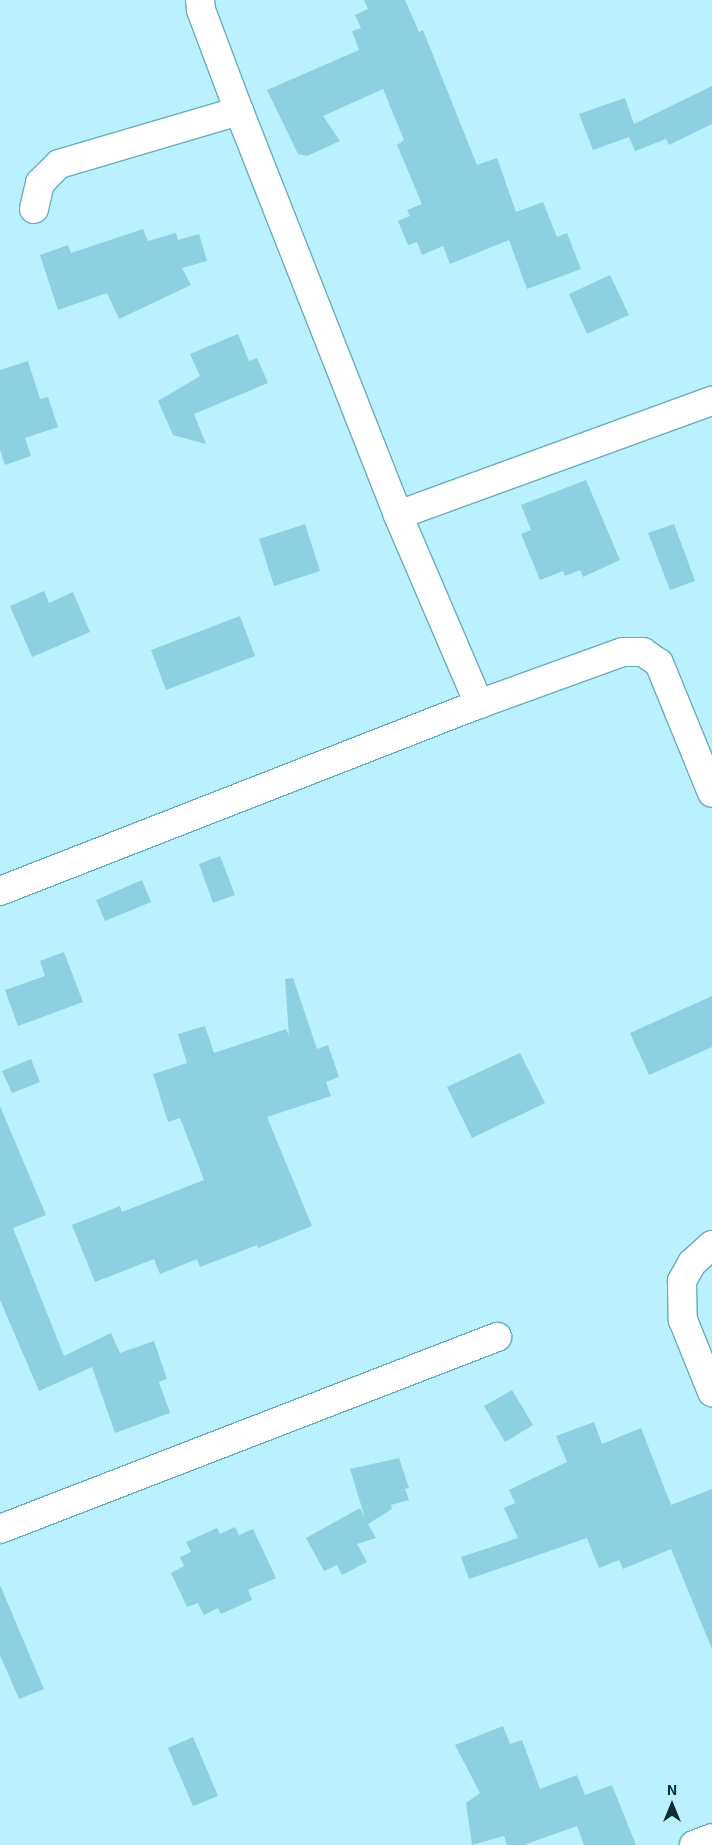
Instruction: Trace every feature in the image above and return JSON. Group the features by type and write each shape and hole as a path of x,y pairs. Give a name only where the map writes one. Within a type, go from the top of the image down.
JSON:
{"street":[{"path":"200,0 201,10 239,112 398,515 479,704"},
{"path":"34,209 40,183 59,164 239,112"},
{"path":"398,515 712,400"},
{"path":"0,891 479,704 623,652 643,652 659,663 712,793"},
{"path":"712,1245 692,1262 682,1281 683,1320 712,1392"},
{"path":"0,1529 497,1337"},
{"path":"694,1845 712,1838"}],"building":[{"path":"364,0 405,0 419,32 423,30 477,165 497,158 516,212 543,202 557,237 567,233 581,269 527,289 509,240 450,264 443,246 422,255 417,242 408,245 398,221 410,216 407,210 422,204 397,145 404,140 383,89 323,116 340,141 307,156 298,154 267,90 359,50 352,31 361,28 355,15 368,9"},
{"path":"712,86 712,124 669,145 666,139 635,151 629,137 593,150 579,114 625,98 634,124"},
{"path":"143,229 148,241 176,233 178,240 199,234 207,261 182,268 191,285 119,319 107,293 58,310 40,255 68,245 71,253"},
{"path":"610,275 629,315 587,334 569,294"},
{"path":"238,334 249,361 257,358 268,383 194,414 206,444 173,435 158,401 200,376 190,354"},
{"path":"28,361 40,399 48,397 58,427 25,438 31,456 5,465 0,450 0,370"},
{"path":"586,480 620,560 583,577 580,570 565,576 563,571 540,580 521,534 531,530 521,505"},
{"path":"305,524 320,571 274,586 259,539"},
{"path":"674,524 695,581 670,590 648,533"},
{"path":"44,591 49,603 73,592 90,632 32,657 10,606"},
{"path":"240,616 255,656 166,690 151,650"},
{"path":"220,856 235,895 213,903 199,864"},
{"path":"142,880 151,902 105,921 96,900"},
{"path":"64,952 83,1002 18,1026 5,990 45,976 40,961"},
{"path":"293,978 317,1049 328,1045 339,1077 326,1082 331,1096 267,1117 312,1226 258,1248 257,1245 200,1267 197,1259 160,1274 154,1259 95,1282 72,1225 120,1206 122,1212 204,1180 180,1118 168,1122 153,1074 187,1063 178,1034 205,1026 214,1053 286,1029 289,1036 285,979"},
{"path":"712,996 712,1047 649,1075 630,1033"},
{"path":"520,1053 545,1103 472,1138 447,1087"},
{"path":"31,1059 40,1082 12,1093 2,1071"},
{"path":"0,1106 46,1215 13,1228 64,1356 111,1333 120,1353 154,1341 167,1379 159,1382 170,1413 115,1433 92,1367 39,1391 0,1300"},
{"path":"512,1390 533,1425 505,1442 484,1406"},
{"path":"594,1422 602,1444 641,1428 671,1505 712,1489 712,1649 671,1549 623,1569 619,1560 599,1568 587,1538 469,1579 461,1557 518,1538 504,1508 515,1503 509,1490 567,1462 556,1436"},
{"path":"399,1458 409,1488 405,1489 409,1500 391,1505 392,1509 368,1524 376,1538 357,1544 367,1562 342,1575 337,1565 324,1571 306,1538 360,1508 365,1518 350,1469"},
{"path":"235,1527 239,1535 253,1529 276,1578 248,1590 252,1600 221,1614 218,1608 204,1615 198,1603 187,1607 171,1573 184,1566 180,1557 191,1552 186,1542 217,1528 220,1534"},
{"path":"0,1585 44,1689 19,1699 0,1655"},
{"path":"503,1726 510,1744 522,1740 540,1789 577,1775 585,1795 612,1785 636,1845 584,1845 577,1826 524,1845 507,1845 504,1836 472,1845 466,1803 480,1793 455,1745"},
{"path":"193,1737 218,1796 193,1806 168,1748"}]}
